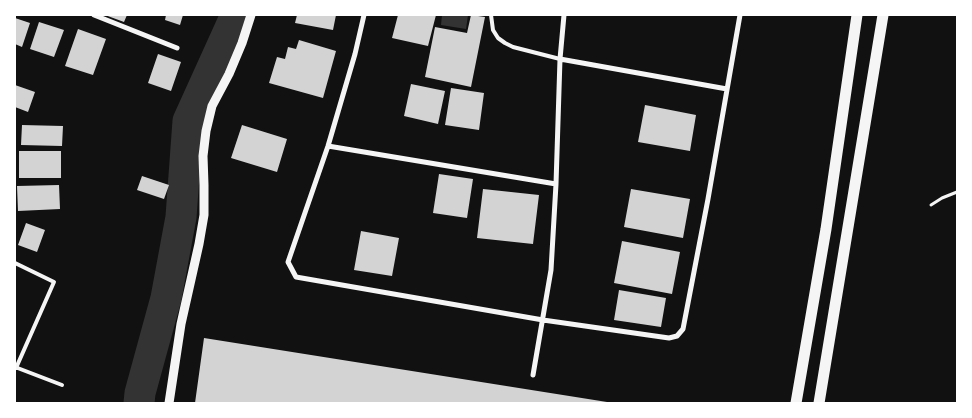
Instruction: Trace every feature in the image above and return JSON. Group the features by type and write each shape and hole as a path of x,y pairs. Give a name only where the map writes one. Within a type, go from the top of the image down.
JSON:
{"main road":[{"path":"796,403 826,229 857,15"},
{"path":"819,403 884,15"}],"street":[{"path":"94,15 177,48"},
{"path":"169,403 181,324 204,215 203,156 206,131 212,106 229,74 251,15"},
{"path":"364,15 355,54 328,146 288,262 296,277 543,320 669,338 677,336 683,329 740,15"},
{"path":"532,375 551,270 560,59 564,15"},
{"path":"560,59 727,89"},
{"path":"328,146 556,184"}],"lane":[{"path":"491,15 493,30 498,38 505,43 513,47 560,59"},
{"path":"15,263 54,282 16,368 62,385"}],"path":[{"path":"931,205 957,192"}],"shaded area":[{"path":"442,15 468,15 466,29 441,25"}],"building":[{"path":"105,15 127,15 124,22"},
{"path":"166,15 183,15 180,25 165,20"},
{"path":"297,15 336,15 333,30 295,23"},
{"path":"398,15 436,15 428,46 392,38"},
{"path":"471,15 485,17 471,87 425,77 435,27 467,33"},
{"path":"15,18 30,23 22,47 15,44"},
{"path":"39,22 64,30 54,57 30,49"},
{"path":"78,29 106,39 93,75 65,66"},
{"path":"299,40 336,51 323,98 269,83 277,57 285,59 288,47 296,49"},
{"path":"158,54 181,62 171,91 148,83"},
{"path":"411,84 445,91 438,124 404,116"},
{"path":"15,85 35,92 28,112 15,107"},
{"path":"451,88 484,93 479,130 445,125"},
{"path":"645,105 696,115 690,151 638,142"},
{"path":"22,125 63,126 62,146 21,145"},
{"path":"242,125 287,139 277,172 231,158"},
{"path":"19,151 61,151 61,178 19,178"},
{"path":"439,174 473,179 467,218 433,213"},
{"path":"142,176 169,185 164,199 137,190"},
{"path":"59,185 60,209 18,211 17,186"},
{"path":"483,189 539,195 533,244 477,238"},
{"path":"631,189 690,199 683,238 624,227"},
{"path":"26,223 45,230 37,252 18,245"},
{"path":"361,231 399,238 392,276 354,270"},
{"path":"622,241 680,252 672,294 614,283"},
{"path":"619,290 666,298 661,327 614,320"},
{"path":"204,338 607,402 607,403 195,403"}],"waterway":[{"path":"139,403 140,393 166,298 181,217 188,121 236,15"}]}
